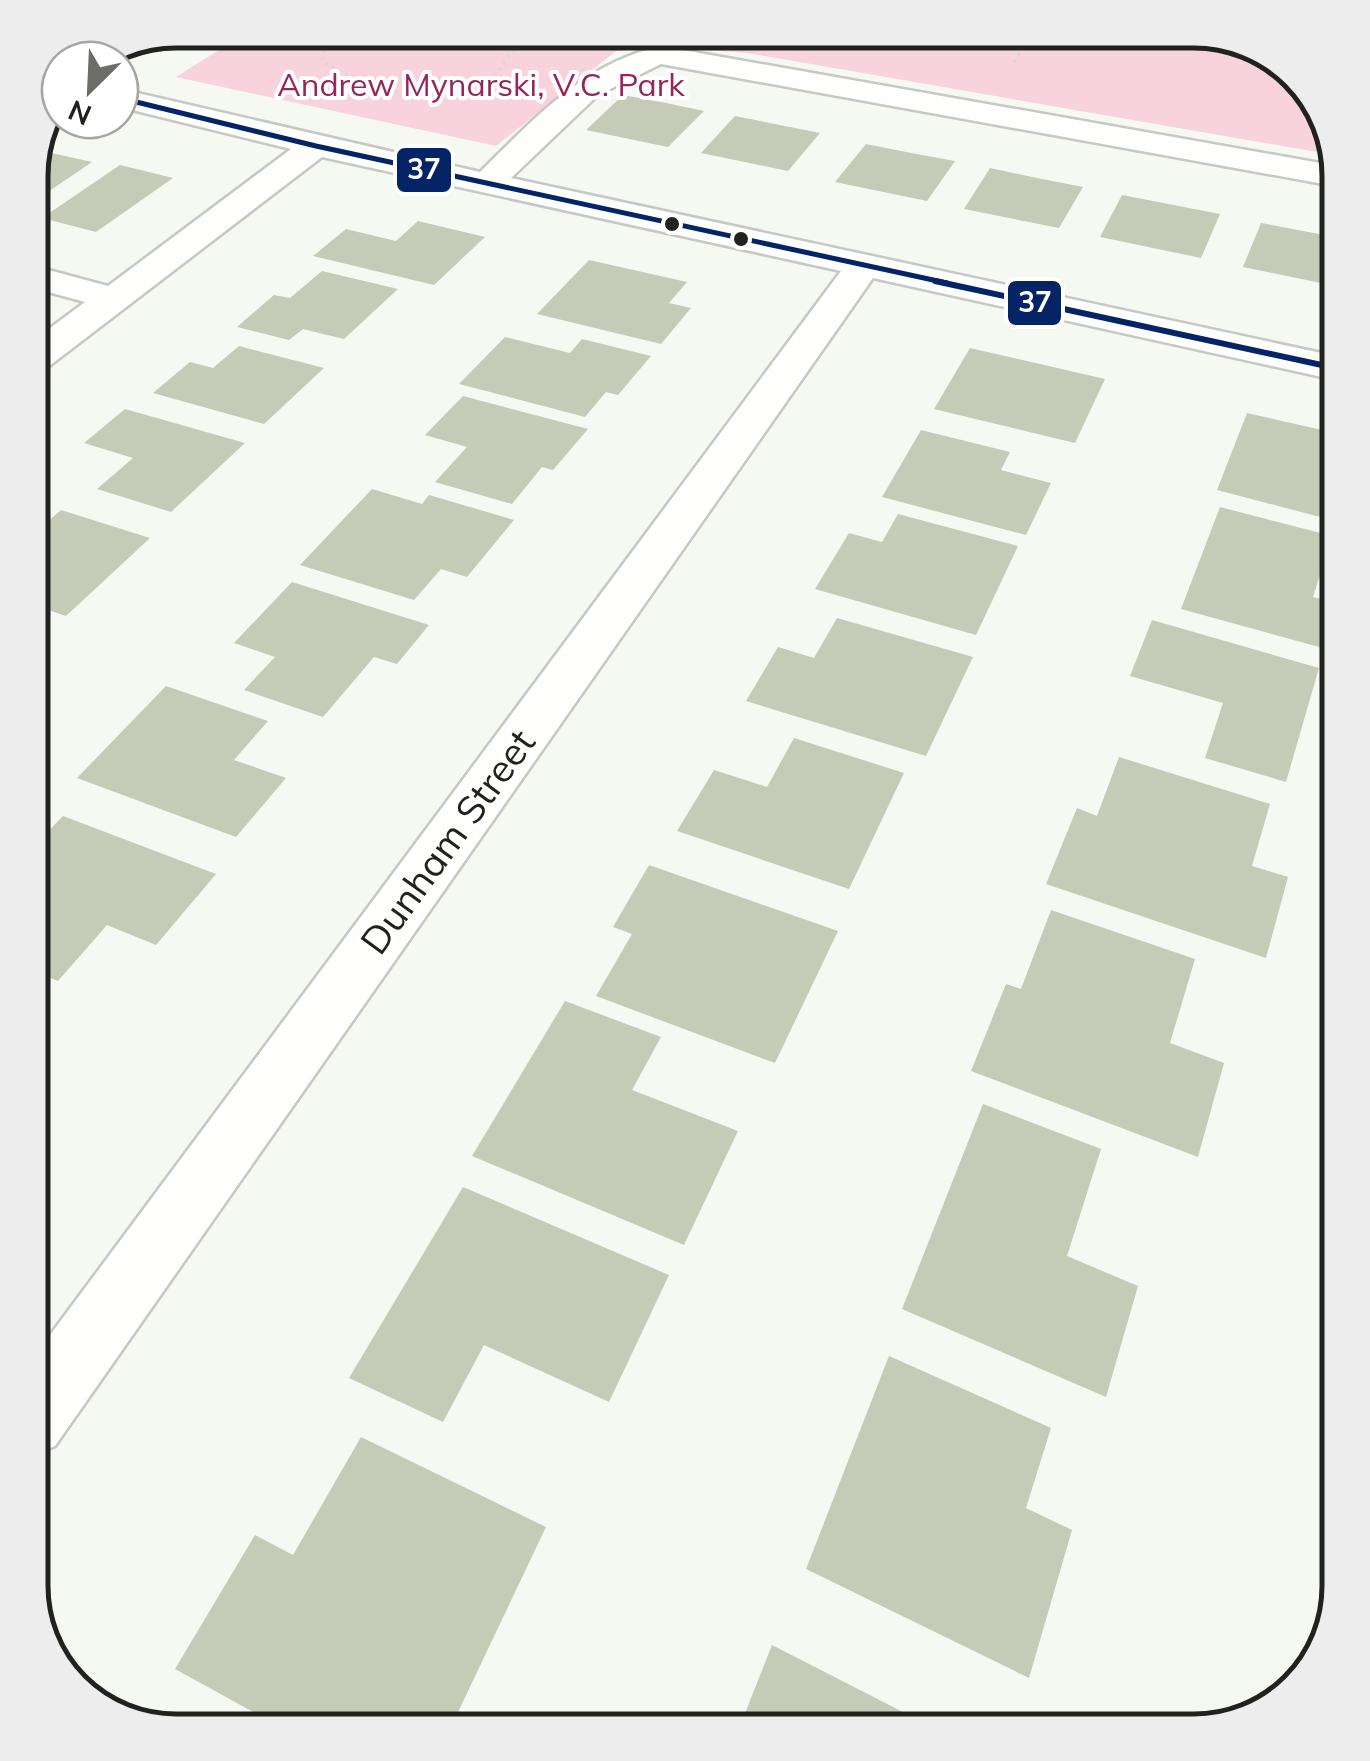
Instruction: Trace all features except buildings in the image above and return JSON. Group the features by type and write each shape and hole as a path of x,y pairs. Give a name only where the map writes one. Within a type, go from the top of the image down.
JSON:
{"street":[{"path":"488,182 601,76 628,61 660,55 1322,174"},
{"path":"140,103 316,146 1322,365"},
{"path":"48,349 316,146"},
{"name":"Dunham Street","path":"48,1396 865,264"},
{"path":"48,281 115,299"}],"path":[{"path":"327,48 322,53 323,62 364,82 401,92 430,93 483,84 514,48"}],"green space":[{"name":"Andrew Mynarski, V.C. Park","path":"222,48 655,48 616,51 496,146 176,77"},
{"name":"Andrew Mynarski, V.C. Park","path":"681,48 1203,48 1228,52 1259,65 1291,91 1313,126 1320,153 748,53"}],"transit line":[{"name":"37","path":"140,103 316,146 1322,365"}]}
